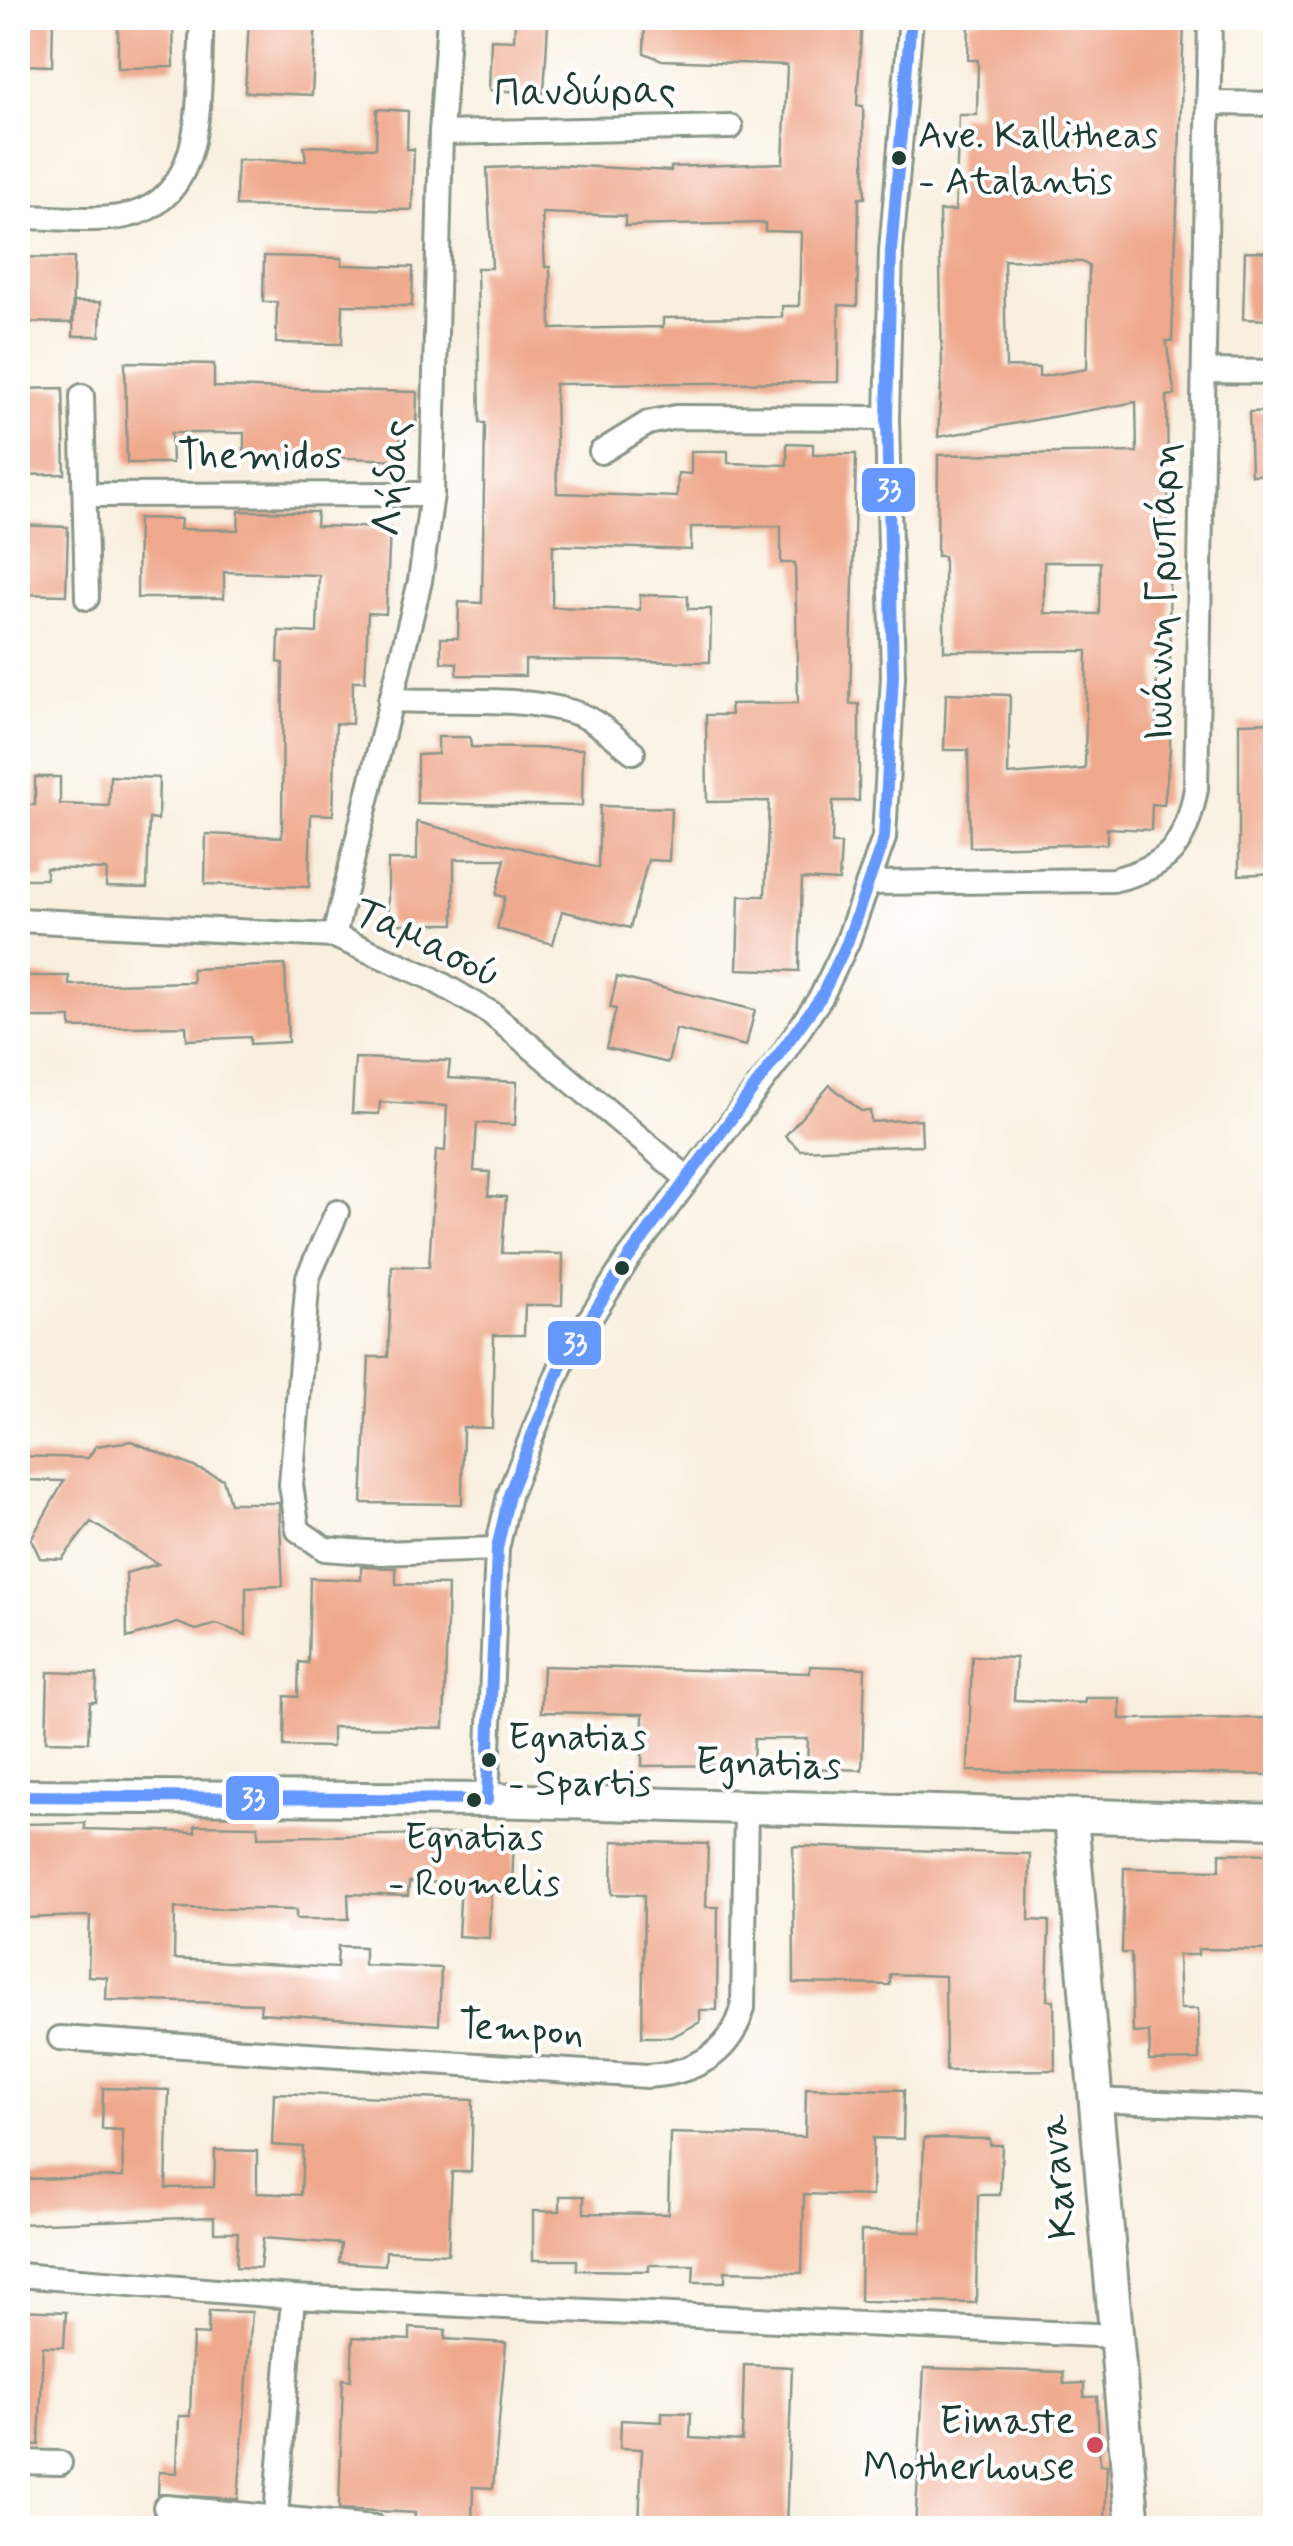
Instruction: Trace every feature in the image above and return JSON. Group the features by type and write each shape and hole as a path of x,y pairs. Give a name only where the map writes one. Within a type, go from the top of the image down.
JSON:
{"street":[{"path":"18,216 112,218 164,201 182,180 193,148 202,18"},
{"name":"Λήδας","path":"334,936 420,582 432,494 441,133 449,18"},
{"path":"486,1800 497,1549 509,1494 564,1361 628,1259 778,1061 821,997 884,838 890,784 888,418 895,170 911,18"},
{"name":"Ιωάννη Γρυπάρη","path":"869,884 1113,880 1148,871 1173,852 1189,824 1196,789 1210,18"},
{"path":"1210,103 1276,104"},
{"name":"Πανδώρας","path":"441,133 731,128"},
{"path":"1204,371 1276,372"},
{"path":"82,396 88,495 87,598"},
{"path":"601,452 633,430 676,418 888,418"},
{"name":"Themidos","path":"88,495 432,494"},
{"path":"390,700 528,705 574,713 596,722 633,752"},
{"name":"Ταμασού","path":"18,920 334,936 429,977 491,1013 686,1178"},
{"path":"337,1212 308,1277 291,1485 298,1530 325,1549 379,1553 497,1549"},
{"name":"Egnatias","path":"18,1796 486,1800 1276,1821"},
{"name":"Tempon","path":"60,2038 647,2076 686,2070 709,2060 724,2046 737,2029 743,2008 746,1806"},
{"name":"Karava","path":"1070,1817 1134,2528"},
{"path":"1095,2100 1276,2108"},
{"path":"18,2274 293,2298 1116,2336"},
{"path":"276,2516 293,2298"},
{"path":"18,2462 60,2464"},
{"path":"165,2507 374,2527"}],"building":[{"path":"18,18 53,18 52,66 18,65"},
{"path":"118,18 173,20 174,67 118,68"},
{"path":"249,18 316,18 312,95 245,92"},
{"path":"645,18 862,18 857,105 863,106 865,198 859,198 857,306 839,305 838,382 555,384 557,493 677,497 678,473 691,474 691,451 728,451 728,463 787,465 787,443 813,444 813,454 856,454 850,704 859,704 859,801 833,801 832,844 841,844 839,881 802,879 799,971 737,969 739,896 765,896 769,801 707,802 706,715 731,715 730,704 798,703 795,563 781,563 781,526 691,527 691,550 553,545 552,607 640,610 640,595 688,596 688,609 711,609 710,662 525,660 525,676 457,675 457,663 441,662 441,638 458,638 459,602 482,603 485,423 480,423 477,268 492,268 487,168 559,165 671,171 671,167 783,163 787,65 662,60 644,53","holes":["542,213 625,216 625,226 765,223 765,231 801,232 799,306 782,306 782,317 663,318 663,327 551,329 550,267 545,267"]},
{"path":"982,18 1184,24 1172,341 1166,341 1175,395 1167,396 1170,660 1157,660 1156,723 1170,723 1170,750 1164,805 1152,804 1151,830 1107,828 1107,844 970,847 968,750 944,750 946,693 1010,695 1008,775 1085,769 1087,651 944,651 944,556 937,556 938,455 1137,452 1136,402 938,437 942,365 939,211 955,211 959,115 977,115 978,60 968,60 969,21","holes":["1004,260 1082,262 1089,266 1087,369 1039,377 1039,368 1006,367","1044,562 1100,562 1099,614 1044,613"]},
{"path":"515,22 548,24 544,93 489,90 491,39 514,40"},
{"path":"377,109 408,111 407,149 414,149 412,210 236,206 237,160 306,161 304,146 376,148"},
{"path":"1245,251 1276,252 1276,320 1243,319"},
{"path":"264,256 342,258 342,265 413,267 412,306 343,305 342,344 276,343 277,302 263,302"},
{"path":"18,257 74,258 72,323 19,322"},
{"path":"74,302 101,302 100,336 73,336"},
{"path":"125,362 214,364 214,387 417,392 416,429 401,428 400,460 244,454 244,433 171,433 172,463 127,463"},
{"path":"63,388 65,474 18,475 18,389"},
{"path":"1276,411 1276,474 1251,475 1249,412"},
{"path":"239,511 317,512 316,526 390,528 386,614 368,613 365,681 353,681 352,724 336,723 333,815 311,814 309,887 205,884 206,834 282,837 283,663 278,662 279,631 317,633 319,575 224,572 224,598 137,598 138,518 181,519 180,529 238,530"},
{"path":"18,525 68,527 66,595 18,594"},
{"path":"1276,722 1276,873 1239,875 1239,723"},
{"path":"438,737 470,737 471,747 583,749 582,806 417,803 417,755 438,754"},
{"path":"110,776 159,778 158,820 149,819 147,888 106,887 107,870 46,868 46,879 18,879 18,805 35,805 35,777 60,777 60,804 109,806"},
{"path":"600,806 671,808 669,861 648,860 630,928 562,911 553,944 497,929 505,897 496,895 505,859 454,859 454,924 388,924 388,860 417,860 417,822 598,868"},
{"path":"285,965 288,1042 250,1044 250,1037 187,1040 186,1026 71,1028 71,1018 18,1018 18,976 69,976 69,985 193,982 192,969"},
{"path":"617,977 755,1010 746,1046 676,1029 668,1063 606,1048 616,1009 610,1008"},
{"path":"355,1058 450,1061 448,1078 517,1082 515,1125 477,1123 474,1171 490,1172 488,1196 506,1197 502,1253 563,1254 562,1305 525,1305 524,1335 494,1335 492,1428 463,1427 462,1504 362,1503 369,1357 388,1357 392,1266 429,1267 436,1150 445,1151 447,1106 380,1102 379,1114 352,1113"},
{"path":"830,1085 861,1111 870,1111 871,1122 921,1119 922,1145 800,1150 785,1136"},
{"path":"131,1441 223,1479 230,1503 279,1503 283,1586 246,1587 246,1635 217,1624 196,1630 178,1623 127,1638 126,1573 158,1564 91,1522 62,1559 40,1558 31,1539 64,1481 18,1480 18,1456 88,1458 96,1446"},
{"path":"361,1567 396,1568 396,1584 448,1585 444,1728 332,1727 332,1747 284,1746 285,1696 298,1697 299,1662 308,1663 310,1578 361,1580"},
{"path":"972,1656 1016,1658 1014,1700 1085,1703 1085,1698 1120,1698 1120,1719 1276,1718 1276,1775 968,1771"},
{"path":"543,1666 810,1673 810,1666 865,1668 862,1770 807,1768 808,1739 754,1739 753,1765 642,1766 643,1714 541,1712"},
{"path":"48,1672 97,1674 96,1702 90,1702 88,1742 46,1741"},
{"path":"85,1823 85,1829 195,1832 195,1825 258,1826 258,1837 514,1833 512,1890 491,1889 489,1938 458,1936 461,1883 409,1882 408,1896 348,1894 349,1919 296,1919 296,1910 175,1908 174,1959 337,1968 338,1946 364,1947 364,1965 441,1968 439,2025 260,2013 261,2004 106,2000 107,1977 88,1976 90,1916 20,1918 18,1824"},
{"path":"613,1841 708,1844 706,1907 718,1907 717,2010 700,2010 700,2022 672,2037 642,2037 644,1895 612,1894"},
{"path":"793,1846 1030,1854 1029,1920 1049,1921 1047,2000 1054,2000 1055,2070 946,2071 945,1976 890,1974 890,1985 794,1983"},
{"path":"1220,1853 1276,1854 1276,1950 1198,1949 1198,1955 1178,1955 1180,2009 1198,2009 1199,2060 1150,2061 1149,2032 1133,2033 1131,1953 1122,1953 1124,1868 1220,1870"},
{"path":"103,2088 169,2090 166,2188 214,2187 215,2150 257,2151 257,2193 301,2195 303,2147 272,2145 274,2093 473,2100 471,2172 452,2172 448,2254 386,2251 385,2265 339,2262 341,2244 263,2238 260,2268 236,2267 238,2232 214,2232 214,2217 18,2224 18,2179 123,2177 122,2130 102,2129"},
{"path":"806,2088 904,2090 903,2139 873,2138 872,2196 804,2194 802,2273 725,2271 725,2282 693,2282 694,2265 649,2265 649,2271 577,2270 577,2260 533,2260 533,2211 560,2211 560,2196 584,2196 584,2213 668,2214 670,2133 805,2137"},
{"path":"924,2138 990,2139 990,2145 1002,2145 1000,2195 978,2195 976,2303 860,2301 861,2231 921,2232"},
{"path":"18,2310 66,2312 64,2347 43,2346 39,2445 18,2444"},
{"path":"209,2311 252,2312 238,2499 158,2494 159,2472 177,2473 179,2416 190,2416 193,2334 208,2335"},
{"path":"410,2328 446,2330 445,2339 506,2343 493,2488 473,2487 472,2528 414,2528 415,2513 339,2509 343,2379 351,2380 353,2337 410,2340"},
{"path":"744,2365 792,2367 786,2528 639,2528 642,2449 620,2448 621,2420 662,2422 662,2412 691,2413 690,2438 742,2441"},
{"path":"924,2368 1063,2372 1064,2384 1084,2383 1084,2397 1097,2397 1100,2465 1107,2465 1105,2528 915,2528"}],"transit line":[{"name":"33","path":"487,1800 497,1549 509,1495 533,1433 563,1361 628,1259 821,997 847,943 884,838 893,676 887,418 891,251 911,18"},
{"name":"33","path":"18,1796 487,1800"}],"place":[{"name":"Ave. Kallitheas - Atalantis","path":"899,158"},
{"name":"Egnatias - Spartis","path":"489,1760"},
{"name":"Egnatias - Roumelis","path":"474,1800"},
{"name":"Eimaste Motherhouse","path":"1095,2445"}]}
